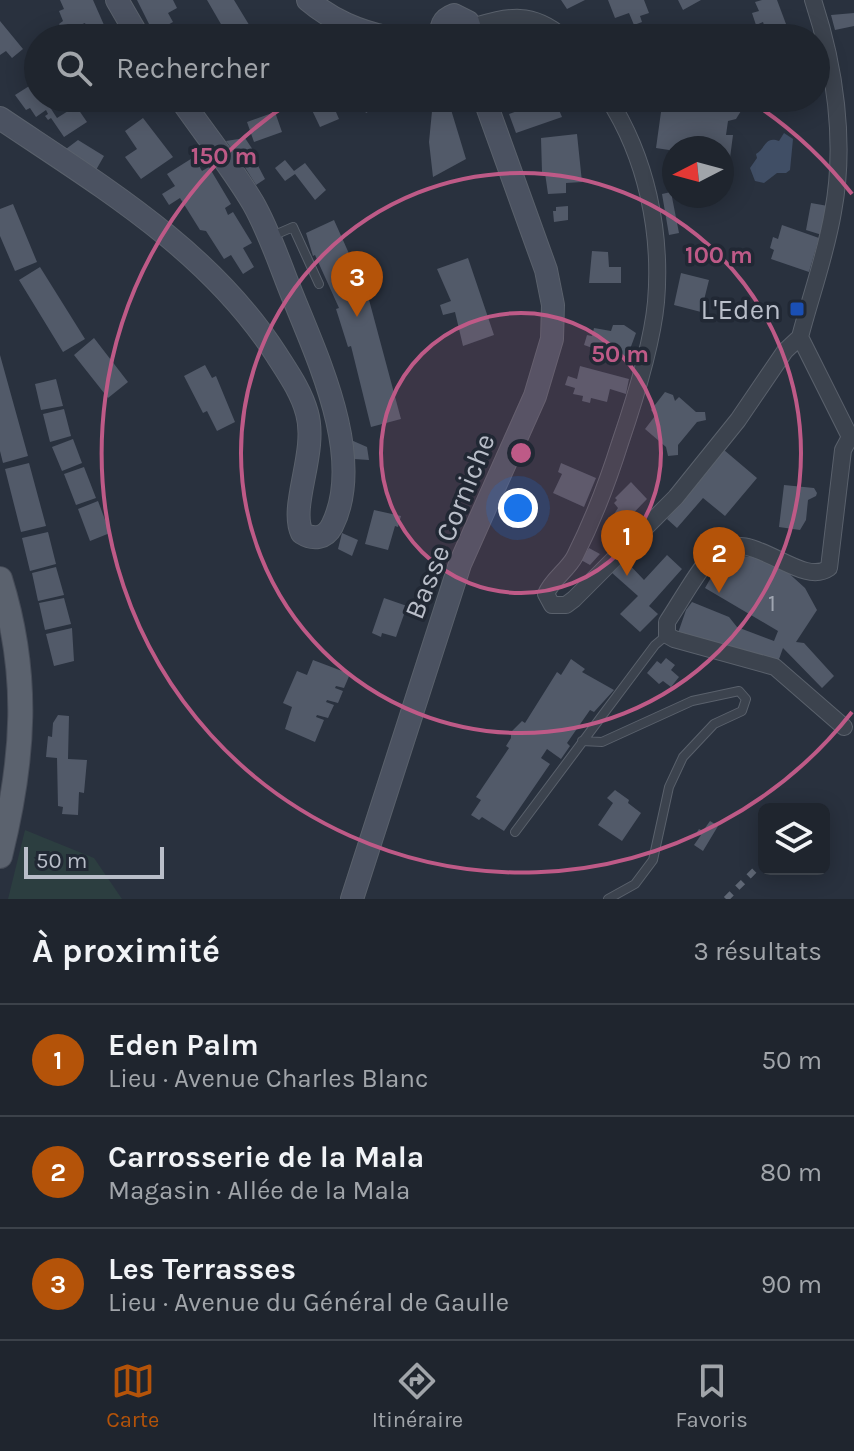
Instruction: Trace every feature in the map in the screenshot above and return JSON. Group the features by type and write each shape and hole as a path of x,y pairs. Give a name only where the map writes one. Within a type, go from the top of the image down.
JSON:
{"main road":[{"path":"0,579 14,631 21,690 20,752 1,849"}],"street":[{"path":"117,0 131,24"},
{"path":"308,0 343,24"},
{"path":"813,0 820,24"},
{"path":"496,24 518,17 542,24"},
{"path":"448,24 465,18 467,24"},
{"path":"616,112 641,166 649,201 657,274 656,304 635,399 608,481 575,557 549,587 546,594 552,605 566,605 574,599 676,497 738,420 785,351 800,337 828,238 837,181 838,142 830,62"},
{"path":"0,118 92,179 171,237 214,275 264,335 302,397 308,416 309,455 297,515 305,542 326,534 340,496 343,453 331,398 255,205 190,112"},
{"name":"Basse Corniche","path":"352,899 460,564 545,369 552,339 553,305 546,270 489,112"},
{"path":"800,337 852,437 843,450 829,568 823,573 812,574 760,550 740,546 725,548 713,555 667,622 667,635 775,667 844,727"}],"lane":[{"path":"271,248 293,227 319,284"},
{"path":"515,832 655,645 667,635"},
{"path":"582,741 602,742 692,701 739,691 746,699 742,711 714,724 683,757 669,787 653,860 635,884 608,899"}],"shaded area":[{"path":"25,830 94,858 122,899 8,899"}],"water":[{"path":"784,133 793,139 790,170 777,173 764,183 755,181 750,168 757,158 756,154 768,141 779,141"}],"building":[{"path":"60,0 93,0 104,24 59,24 63,21 59,11 64,9"},
{"path":"137,0 173,0 177,8 168,13 173,22 149,24"},
{"path":"207,0 234,0 249,24 221,24"},
{"path":"561,0 585,0 567,9"},
{"path":"608,0 644,0 649,13 640,16 642,22 637,24 634,24 629,13 615,18"},
{"path":"678,0 701,0 683,10"},
{"path":"777,0 786,24 756,24 752,13 759,11 755,2"},
{"path":"854,13 854,26 835,30 831,15"},
{"path":"0,21 23,49 12,58 6,51 0,55"},
{"path":"24,89 24,107 15,95"},
{"path":"53,112 57,118 66,112 80,112 87,122 64,137 51,118 48,120 45,116"},
{"path":"275,112 282,132 254,142 247,122"},
{"path":"313,112 336,112 339,119 320,127"},
{"path":"432,112 452,112 466,159 433,177 429,142"},
{"path":"560,112 562,117 516,133 509,114"},
{"path":"661,112 740,112 736,119 728,121 726,135 733,136 662,136 662,149 656,148"},
{"path":"143,118 173,157 141,179 125,157 137,149 125,131"},
{"path":"577,134 582,182 566,183 566,193 548,194 545,173 542,172 541,138"},
{"path":"245,138 255,153 237,156 226,141"},
{"path":"78,140 104,156 96,170 66,149"},
{"path":"194,157 202,171 209,167 231,204 225,208 228,215 233,212 252,243 243,248 254,267 243,274 231,255 224,259 206,231 200,230 180,198 169,205 162,194 175,186 167,174"},
{"path":"254,158 265,179 256,185 241,161"},
{"path":"285,160 294,171 305,163 326,190 315,200 295,174 285,181 275,168"},
{"path":"811,203 828,206 822,235 806,230"},
{"path":"13,204 37,262 15,271 0,236 0,209"},
{"path":"568,206 568,220 554,222 553,211 556,207"},
{"path":"664,208 674,208 679,233 669,235"},
{"path":"334,220 368,296 401,419 371,427 351,346 348,347 336,309 339,308 313,256 306,233"},
{"path":"782,225 819,238 809,272 771,259 773,237 778,239"},
{"path":"592,251 608,252 609,267 621,267 621,283 589,283"},
{"path":"468,258 494,335 463,346 455,312 443,315 440,305 451,301 437,269"},
{"path":"40,267 85,339 63,352 19,280"},
{"path":"681,273 709,280 701,312 674,305"},
{"path":"613,325 624,325 636,333 626,360 584,345 587,335 592,336 594,328 611,331"},
{"path":"94,338 128,382 108,398 74,355"},
{"path":"0,355 28,456 3,463 0,451"},
{"path":"205,365 212,378 216,376 235,422 217,431 207,411 203,413 184,376"},
{"path":"580,366 629,379 626,394 610,389 607,402 591,398 590,403 582,401 583,396 573,394 575,388 565,385 568,376 577,379"},
{"path":"56,379 63,406 41,410 35,384"},
{"path":"665,392 673,395 675,401 679,397 696,412 705,412 706,420 697,422 678,445 678,455 668,456 666,447 645,429 655,416 651,410"},
{"path":"64,409 71,436 50,442 43,414"},
{"path":"73,439 82,463 62,471 52,447"},
{"path":"351,440 367,447 369,460 354,459"},
{"path":"724,450 757,478 725,516 703,498 677,528 667,519"},
{"path":"29,463 46,526 21,532 5,469"},
{"path":"561,463 596,478 584,507 553,493 562,474 558,472"},
{"path":"84,467 96,498 76,505 64,474"},
{"path":"631,482 647,499 619,528 612,527 610,520 618,508 615,498"},
{"path":"784,485 814,488 817,493 808,500 806,520 800,530 779,527"},
{"path":"98,501 110,533 90,541 78,509"},
{"path":"374,510 401,516 388,550 365,544"},
{"path":"48,532 56,564 30,571 22,538"},
{"path":"342,533 358,540 352,556 338,549"},
{"path":"589,548 600,554 590,565 581,560"},
{"path":"667,555 682,569 649,606 658,614 640,632 620,614 638,596 611,572 624,559 644,580"},
{"path":"724,555 756,557 784,569 805,588 817,610 796,642 804,643 834,676 822,688 783,648 778,662 678,633 692,602 729,617 737,627 774,641 778,631 705,588"},
{"path":"56,567 64,595 38,601 32,573"},
{"path":"428,579 438,582 434,594 424,589"},
{"path":"64,598 71,624 45,630 39,603"},
{"path":"384,598 407,606 396,637 382,633 381,637 372,633"},
{"path":"72,628 74,661 54,666 46,634"},
{"path":"666,658 675,665 671,670 679,677 671,687 663,681 659,684 647,673 657,661 661,664"},
{"path":"571,659 585,669 582,672 614,690 594,712 590,710 567,743 570,746 561,759 547,749 541,758 550,764 504,831 482,817 479,820 471,815 481,800 476,797 509,748 506,746 511,732 522,721 525,723 557,672 561,675"},
{"path":"313,660 350,674 344,688 335,688 343,691 338,703 326,702 334,705 328,718 317,715 324,720 315,742 285,729 292,707 283,703 297,671 307,675"},
{"path":"58,715 69,716 68,759 87,760 84,793 79,792 78,815 62,814 63,807 58,806 57,758 46,757 48,736 52,737 53,723"},
{"path":"615,790 641,813 622,841 598,825 613,803 607,798"},
{"path":"710,821 718,826 703,851 694,845 701,835 697,832 699,829 703,831"}],"railway":[{"path":"726,899 758,867"}],"place":[{"name":"L'Eden","path":"797,309"},
{"name":"Les Terrasses","path":"357,317"},
{"name":"Eden Palm","path":"627,576"},
{"name":"Carrosserie de la Mala","path":"719,593"}]}
